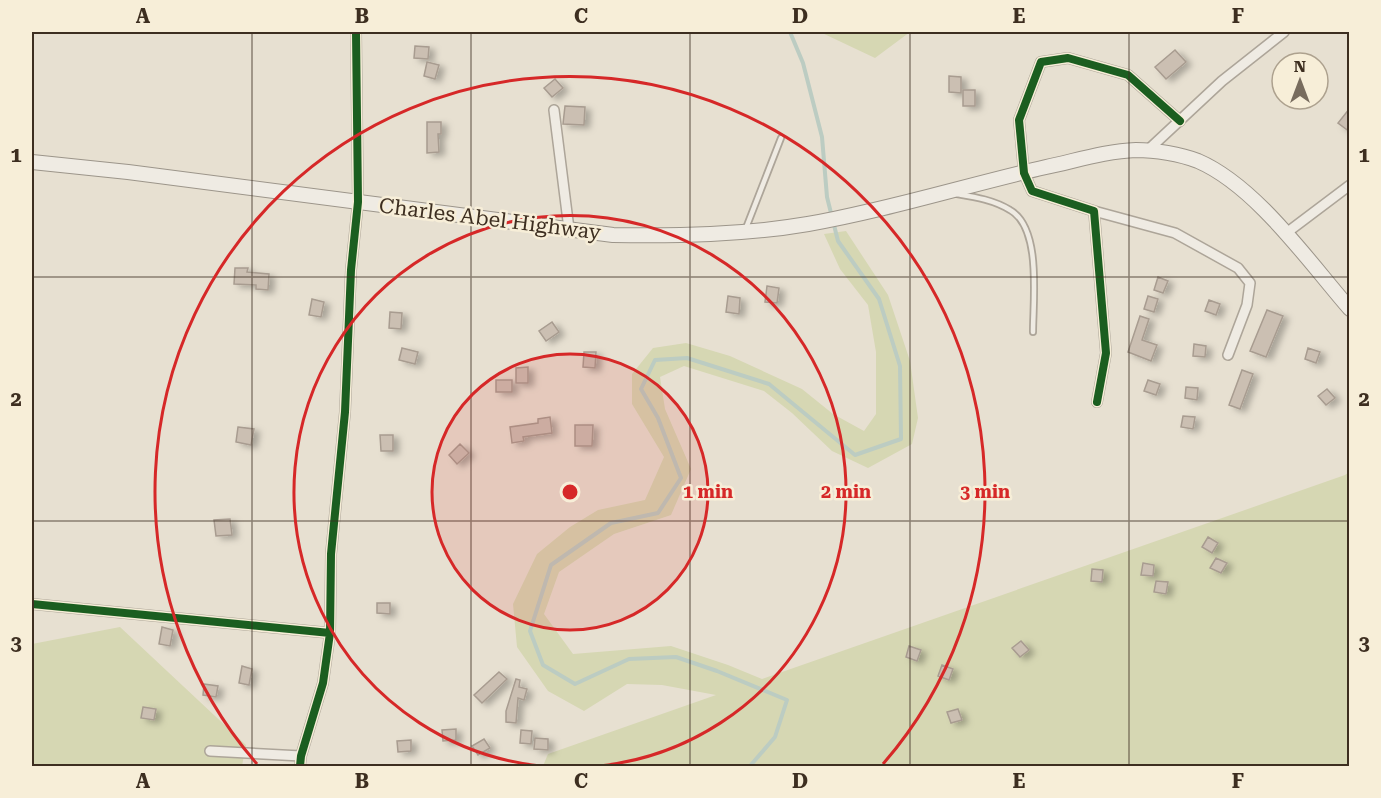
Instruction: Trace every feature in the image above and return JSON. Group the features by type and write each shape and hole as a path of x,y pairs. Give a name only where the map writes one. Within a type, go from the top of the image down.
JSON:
{"main road":[{"path":"949,192 1024,172 1135,150 1163,152 1197,161 1230,179 1285,234 1350,309"},
{"name":"Charles Abel Highway","path":"32,162 128,172 613,235 672,236 807,224 949,192"}],"street":[{"path":"300,766 323,683 330,633 331,554 345,412 351,270 358,202 356,32"},
{"path":"1148,151 1222,81 1284,32"},
{"path":"1180,121 1128,75 1068,58 1041,62 1019,120 1024,172 1032,191 1175,233 1238,268 1250,283 1247,304 1228,355"},
{"path":"554,110 569,229"},
{"path":"1285,234 1350,185"},
{"path":"1094,211 1106,353 1097,402"},
{"path":"32,604 330,633"},
{"path":"210,751 301,756"}],"lane":[{"path":"745,231 781,138"},
{"path":"949,192 985,199 1012,211 1027,227 1032,247 1033,332"}],"green space":[{"path":"820,32 910,32 875,58"},
{"path":"846,231 888,295 910,361 918,418 912,444 868,468 832,451 792,413 764,391 684,366 660,377 665,409 691,469 671,515 614,534 559,572 544,614 573,654 671,646 762,679 1349,472 1349,766 543,766 548,754 716,695 662,685 627,684 584,711 548,691 517,647 513,604 537,554 570,527 598,510 645,500 664,457 632,404 632,374 653,348 686,343 730,356 802,389 833,414 864,431 876,414 876,352 868,305 840,269 824,234"},
{"path":"120,627 246,745 242,766 32,766 32,644"}],"building":[{"path":"415,46 429,47 428,59 414,58"},
{"path":"1175,50 1186,62 1166,79 1155,67"},
{"path":"427,62 439,65 435,79 424,76"},
{"path":"949,76 961,77 961,93 949,92"},
{"path":"555,79 563,88 552,97 544,88"},
{"path":"963,90 975,90 975,106 963,106"},
{"path":"565,106 585,107 584,125 563,124"},
{"path":"1350,108 1350,132 1338,123"},
{"path":"427,122 441,122 441,134 438,134 439,152 427,153"},
{"path":"235,268 248,268 247,272 269,274 268,290 256,289 256,285 234,284"},
{"path":"1158,277 1168,281 1163,293 1154,290"},
{"path":"767,286 779,288 777,303 765,302"},
{"path":"728,296 740,298 739,314 726,312"},
{"path":"1148,296 1158,299 1154,312 1144,309"},
{"path":"312,299 324,302 321,317 309,315"},
{"path":"1209,300 1220,304 1216,315 1205,311"},
{"path":"1267,310 1283,316 1266,357 1250,351"},
{"path":"390,312 402,313 401,329 389,328"},
{"path":"1140,316 1149,319 1142,340 1157,345 1151,361 1128,352"},
{"path":"552,322 559,332 546,341 539,331"},
{"path":"1194,344 1206,346 1205,357 1193,356"},
{"path":"402,348 418,352 415,364 399,360"},
{"path":"1308,348 1320,352 1316,363 1305,359"},
{"path":"584,352 596,352 595,368 583,367"},
{"path":"528,367 528,383 516,383 516,368"},
{"path":"1242,370 1253,374 1240,409 1229,405"},
{"path":"496,380 512,380 512,392 496,392"},
{"path":"1148,380 1160,384 1156,395 1144,391"},
{"path":"1186,387 1198,388 1197,400 1185,398"},
{"path":"1327,389 1335,398 1326,405 1318,396"},
{"path":"1183,416 1195,417 1193,429 1181,427"},
{"path":"550,417 552,433 523,437 524,441 512,443 510,427 538,423 538,419"},
{"path":"575,425 593,425 592,446 575,446"},
{"path":"238,427 254,429 251,445 236,442"},
{"path":"380,435 393,435 393,451 381,451"},
{"path":"460,444 469,453 457,464 449,455"},
{"path":"230,519 232,535 216,536 214,520"},
{"path":"1208,537 1218,543 1212,553 1202,547"},
{"path":"1216,558 1227,563 1221,573 1210,568"},
{"path":"1143,563 1154,565 1153,576 1141,575"},
{"path":"1092,569 1103,570 1102,582 1091,581"},
{"path":"1156,581 1168,582 1166,594 1154,592"},
{"path":"377,603 390,603 390,614 377,613"},
{"path":"162,627 173,630 170,646 159,644"},
{"path":"1021,641 1029,650 1020,657 1012,648"},
{"path":"909,646 921,650 917,661 906,657"},
{"path":"942,665 953,669 949,680 938,676"},
{"path":"242,666 252,669 249,685 239,683"},
{"path":"499,672 507,679 482,703 474,695"},
{"path":"516,679 520,680 519,687 527,689 524,700 518,698 516,723 506,722 506,711"},
{"path":"204,684 218,686 216,697 203,695"},
{"path":"143,707 156,709 154,720 141,718"},
{"path":"958,709 962,720 951,723 947,712"},
{"path":"456,729 456,740 443,741 442,730"},
{"path":"521,730 532,731 531,744 520,743"},
{"path":"535,738 548,739 548,750 534,749"},
{"path":"484,739 490,748 478,755 472,746"},
{"path":"411,740 411,751 398,752 397,741"}],"waterway":[{"path":"750,766 775,737 787,700 676,657 629,659 575,684 543,665 530,631 551,565 611,523 658,513 681,478 658,418 641,389 655,360 687,358 769,384 855,455 901,439 900,366 879,299 838,241 827,197 822,137 803,63 790,32"}],"cycle path":[{"path":"300,766 323,683 330,633 331,554 345,412 351,270 358,202 356,32"},
{"path":"1097,402 1106,353 1094,211 1032,191 1024,173 1019,120 1041,62 1068,58 1128,75 1180,121"},
{"path":"32,604 330,633"}]}
